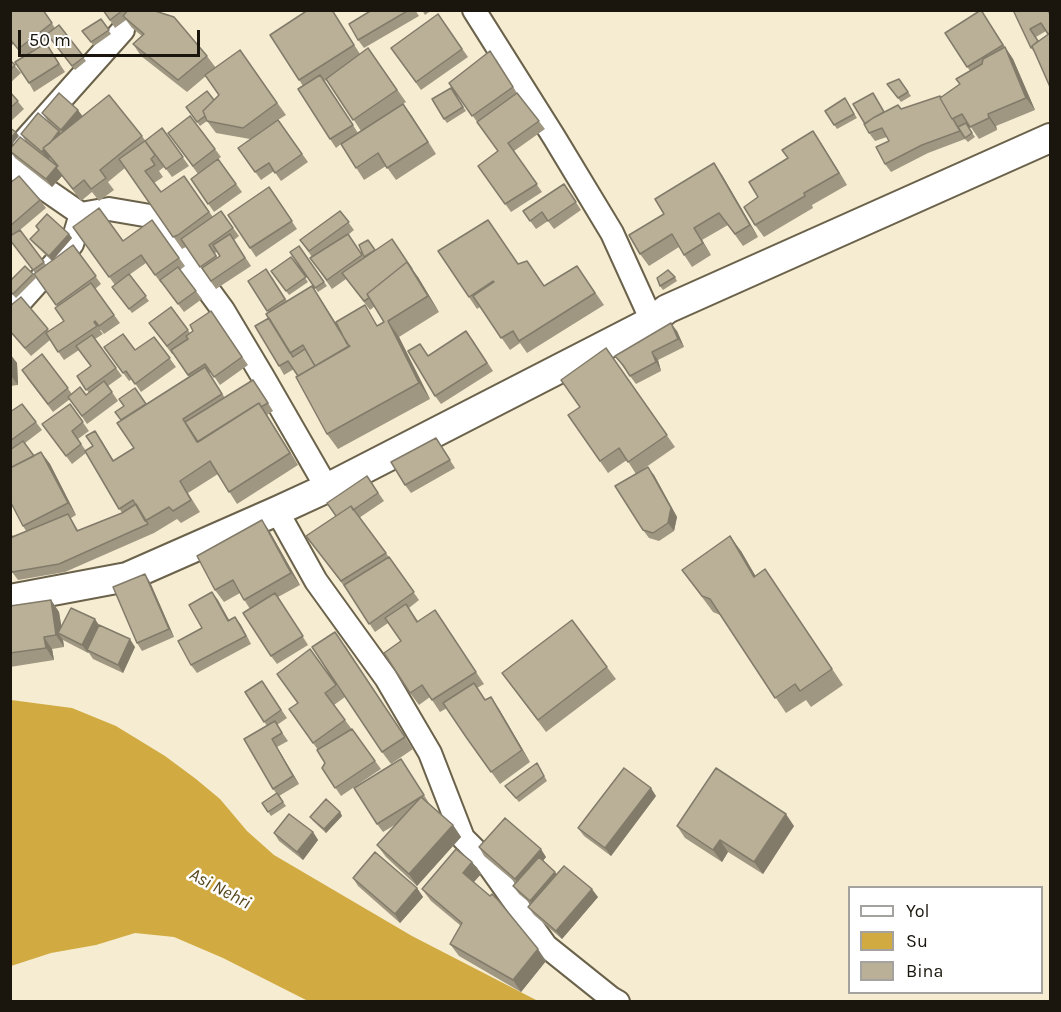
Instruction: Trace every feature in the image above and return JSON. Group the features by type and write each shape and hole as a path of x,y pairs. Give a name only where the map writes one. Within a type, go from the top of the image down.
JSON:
{"street":[{"path":"474,10 612,233 652,321"},
{"path":"10,156 123,30"},
{"path":"10,599 127,577 277,511 327,488 652,321 667,309 1050,138"},
{"path":"10,165 81,214 109,208 150,216 171,239 223,310 327,488"},
{"path":"10,310 21,301 72,244 81,214"},
{"path":"277,511 316,581 386,678 430,753 463,838 484,860 546,946 618,1002"}],"water":[{"name":"Asi Nehri","path":"11,700 72,708 116,726 165,756 196,779 220,799 247,831 274,855 412,936 538,1001 308,1001 223,958 174,937 135,933 96,945 51,953 11,966"}],"building":[{"path":"10,10 43,10 52,23 18,49 10,39"},
{"path":"103,10 123,10 110,20"},
{"path":"128,10 152,10 174,17 207,56 178,80 133,44 144,34 123,16"},
{"path":"308,10 332,10 354,45 299,80 270,35"},
{"path":"372,10 409,10 358,40 349,24"},
{"path":"981,10 1003,45 967,67 945,33"},
{"path":"1013,10 1048,10 1050,33 1048,34 1041,23 1030,29 1038,41 1031,48"},
{"path":"438,14 462,49 416,82 391,48"},
{"path":"101,19 109,30 91,42 82,31"},
{"path":"59,25 84,57 72,66 47,34"},
{"path":"1050,33 1050,87 1032,46"},
{"path":"46,43 59,64 29,83 15,62"},
{"path":"1005,47 1026,98 988,114 989,118 970,127 962,114 952,119 940,98 960,84 956,79 982,64 983,59"},
{"path":"368,48 397,90 353,120 326,79"},
{"path":"240,50 277,103 243,128 207,121 203,111 219,95 205,75"},
{"path":"490,51 513,87 472,116 449,83"},
{"path":"10,60 15,65 10,70"},
{"path":"320,75 353,125 330,139 298,89"},
{"path":"899,79 908,92 898,98 887,84"},
{"path":"451,88 463,107 444,119 432,99"},
{"path":"207,91 214,100 203,111 205,116 197,122 186,107"},
{"path":"10,92 18,101 10,108"},
{"path":"59,93 78,110 61,130 42,113"},
{"path":"517,93 539,121 508,143 537,184 505,204 478,166 498,151 477,122"},
{"path":"873,93 884,112 865,124 853,104"},
{"path":"109,95 142,136 100,170 106,178 91,189 84,180 73,189 43,148"},
{"path":"940,96 960,131 922,145 885,164 876,147 889,141 882,128 869,133 864,124 898,105 901,109"},
{"path":"845,98 854,114 834,125 825,111"},
{"path":"403,104 428,142 387,168 378,153 356,168 341,144"},
{"path":"38,113 59,131 42,152 21,134"},
{"path":"190,116 215,149 193,166 168,133"},
{"path":"278,120 302,154 275,173 269,163 255,172 238,148"},
{"path":"966,123 972,133 965,138 958,127"},
{"path":"10,128 16,132 10,139"},
{"path":"162,128 183,157 166,169 145,141"},
{"path":"813,131 839,173 755,225 744,207 758,197 749,182 788,158 782,150"},
{"path":"20,137 57,166 46,179 10,151"},
{"path":"145,141 155,155 151,159 155,165 145,171 161,192 184,176 209,212 173,237 119,159"},
{"path":"218,159 236,184 208,204 191,179"},
{"path":"714,163 750,225 735,234 719,213 694,228 703,243 684,255 672,234 640,254 629,235 664,214 655,199"},
{"path":"19,176 40,200 10,226 10,183"},
{"path":"564,184 576,202 548,221 542,212 530,221 523,211"},
{"path":"269,187 292,221 250,248 228,215"},
{"path":"99,208 123,241 152,220 179,258 155,275 141,255 109,277 73,227"},
{"path":"221,211 233,228 209,245 216,256 200,267 181,239"},
{"path":"340,211 349,222 309,251 300,240"},
{"path":"47,214 69,234 49,256 30,239 39,230 36,226"},
{"path":"488,220 518,264 527,261 544,286 577,266 595,293 519,341 513,331 501,338 473,296 494,282 469,297 438,251"},
{"path":"20,230 44,262 33,270 10,240 10,236"},
{"path":"230,234 245,258 211,281 202,268 220,256 213,245"},
{"path":"348,234 362,255 327,280 310,258"},
{"path":"392,239 412,269 407,262 367,294 369,298 364,301 342,273"},
{"path":"368,240 375,250 364,257 359,245"},
{"path":"73,245 96,276 56,305 34,274"},
{"path":"299,246 324,282 315,288 290,252"},
{"path":"291,257 306,277 286,291 271,271"},
{"path":"407,262 428,296 388,321 419,383 327,434 296,377 350,346 336,322 365,305 377,326 384,322 367,294"},
{"path":"25,266 33,274 13,294 10,291 10,281"},
{"path":"178,267 196,291 178,304 160,280"},
{"path":"266,269 285,299 267,311 248,281"},
{"path":"668,270 675,277 660,286 657,278"},
{"path":"129,274 146,296 129,309 112,287"},
{"path":"91,283 114,315 99,326 95,321 97,326 58,352 46,333 64,321 55,308"},
{"path":"312,286 349,346 315,366 303,345 290,353 266,314"},
{"path":"21,297 48,329 25,348 10,331 10,306"},
{"path":"171,307 188,330 167,346 149,323"},
{"path":"211,311 242,357 214,377 205,364 188,375 171,350 188,339 186,336 193,331 190,325"},
{"path":"269,318 293,357 305,349 315,366 298,376 288,361 279,366 255,326"},
{"path":"671,323 678,339 652,352 656,362 630,376 615,356"},
{"path":"466,331 487,363 435,396 408,351 420,344 428,356"},
{"path":"123,334 135,350 154,337 170,358 135,384 126,371 123,373 104,347"},
{"path":"92,335 116,368 86,390 77,376 91,366 76,346"},
{"path":"606,348 667,435 628,462 619,448 600,461 568,415 580,407 561,380"},
{"path":"42,354 68,388 48,404 22,370"},
{"path":"205,367 222,394 183,419 197,442 259,403 290,453 229,492 210,461 180,481 191,500 173,511 169,507 145,521 133,500 119,509 85,451 93,446 86,436 95,431 113,461 134,448 117,423"},
{"path":"253,380 268,403 261,407 259,403 198,442 185,422"},
{"path":"104,381 112,392 82,416 68,397 80,387 86,395"},
{"path":"135,388 146,404 121,420 115,412 124,406 119,399"},
{"path":"22,404 36,422 10,441 10,412"},
{"path":"70,404 83,422 72,431 81,444 66,456 42,424"},
{"path":"436,438 450,460 405,485 391,462"},
{"path":"23,441 34,456 12,467 10,450"},
{"path":"41,452 68,503 23,526 10,501 10,468"},
{"path":"648,467 671,508 668,523 653,533 643,530 615,486"},
{"path":"367,476 378,493 353,510 351,506 336,516 327,503"},
{"path":"136,504 148,524 59,564 12,572 10,538 68,514 77,531 122,513"},
{"path":"351,506 386,553 341,581 306,536"},
{"path":"262,520 291,573 244,600 233,580 215,590 197,556"},
{"path":"730,536 754,577 765,569 832,669 800,691 795,684 775,698 710,599 702,596 682,570"},
{"path":"389,557 414,592 369,624 344,585"},
{"path":"145,574 169,629 137,643 113,587"},
{"path":"212,592 228,621 235,617 246,636 191,665 178,641 202,628 189,605"},
{"path":"275,593 303,636 271,656 243,613"},
{"path":"51,600 56,635 44,637 46,648 10,653 10,606"},
{"path":"406,604 417,622 435,610 476,672 432,700 422,685 410,693 384,653 401,641 385,618"},
{"path":"71,608 95,619 82,645 58,633"},
{"path":"572,620 607,667 538,720 502,673"},
{"path":"99,625 130,639 118,665 87,650"},
{"path":"335,632 405,737 382,752 312,647"},
{"path":"310,649 336,685 325,693 345,720 313,743 289,709 298,703 277,674"},
{"path":"262,681 281,710 264,722 245,692"},
{"path":"474,683 485,700 491,697 522,750 491,772 443,703"},
{"path":"275,721 282,733 272,739 293,776 273,789 244,739"},
{"path":"352,729 375,761 335,788 322,768 325,763 317,750"},
{"path":"401,759 424,795 377,824 354,788"},
{"path":"537,763 544,776 516,798 505,786"},
{"path":"624,768 651,788 605,848 578,828"},
{"path":"716,768 786,814 754,862 720,840 713,850 677,826"},
{"path":"277,793 283,802 268,812 262,803"},
{"path":"421,797 453,825 409,874 377,845"},
{"path":"326,799 340,812 324,829 310,817"},
{"path":"289,814 313,832 297,852 274,833"},
{"path":"505,818 541,849 515,879 479,847"},
{"path":"456,849 472,862 463,873 498,900 538,949 513,980 450,944 462,923 422,889"},
{"path":"375,852 417,888 395,914 353,878"},
{"path":"539,857 555,872 530,901 513,886"},
{"path":"564,866 592,889 556,931 528,907"}]}
